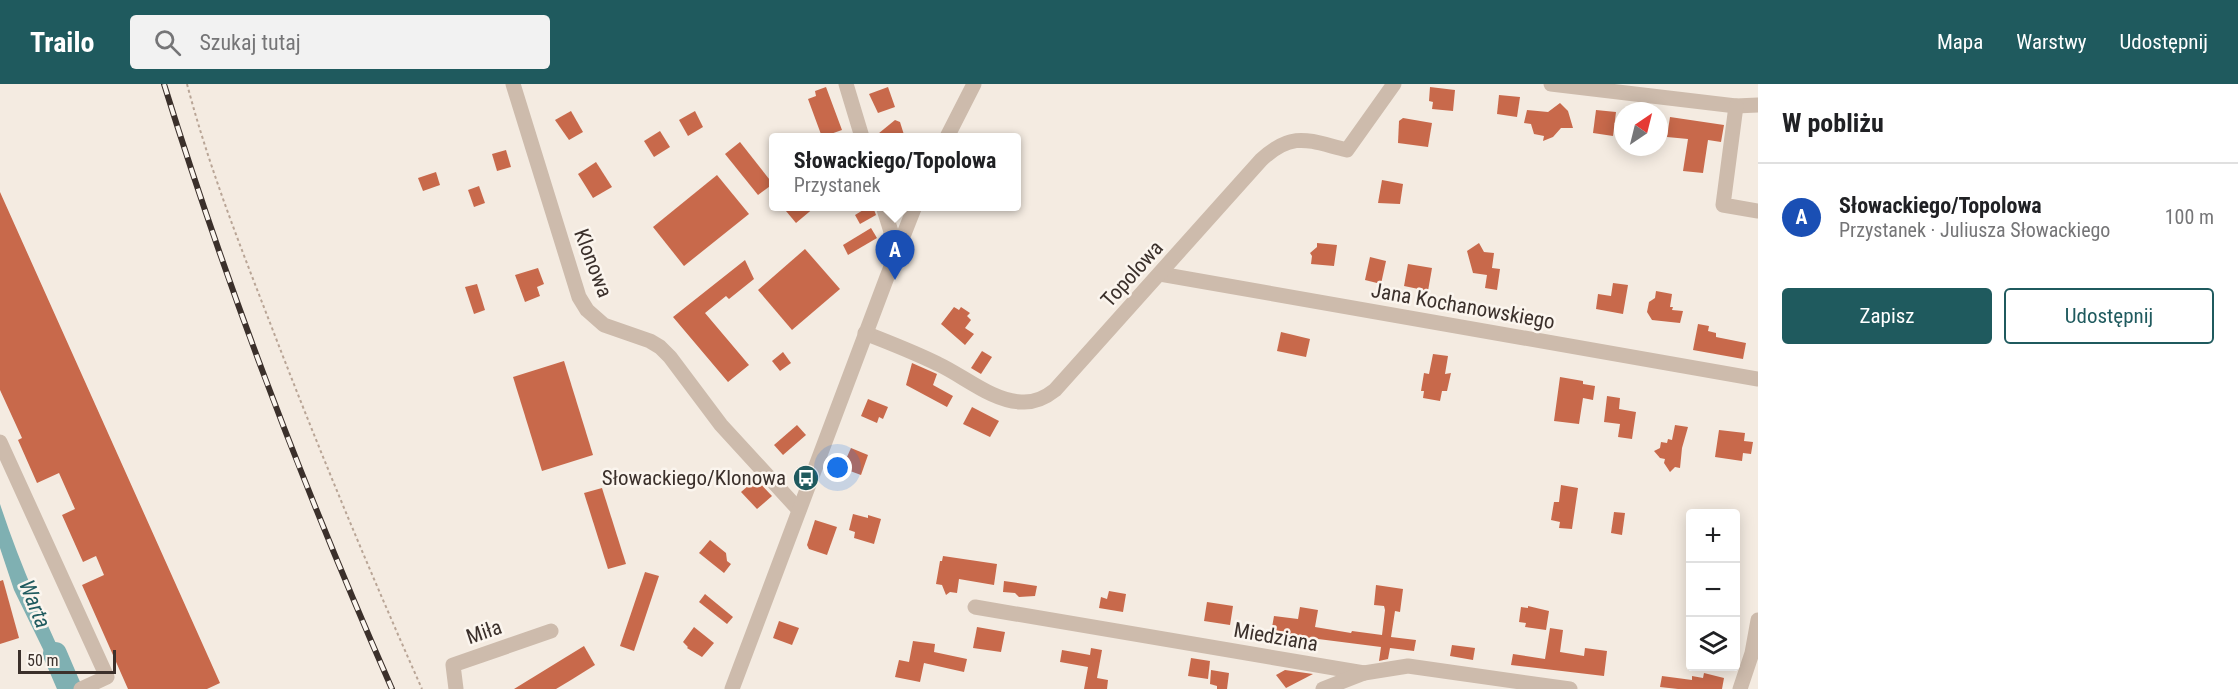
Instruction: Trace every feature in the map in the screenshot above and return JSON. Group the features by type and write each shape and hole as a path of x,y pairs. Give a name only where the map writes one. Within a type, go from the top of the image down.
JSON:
{"street":[{"name":"Klonowa","path":"513,84 579,297 587,310 604,326 650,341 660,347 721,425 799,510"},
{"path":"846,84 861,133"},
{"path":"950,133 975,84"},
{"name":"Topolowa","path":"866,333 938,364 998,396 1020,402 1030,402 1047,397 1274,148 1289,141 1305,140 1347,150 1394,84"},
{"path":"1551,84 1736,106 1758,105"},
{"path":"1736,106 1723,205 1758,211"},
{"path":"884,211 897,251"},
{"path":"732,689 913,211"},
{"name":"Jana Kochanowskiego","path":"1160,274 1758,379"},
{"path":"0,442 107,677 83,688"},
{"name":"Miedziana","path":"975,607 1364,673 1408,666 1570,689"},
{"path":"1740,689 1752,653 1758,620"},
{"name":"Miła","path":"456,689 453,665 551,631"},
{"path":"1323,689 1364,673"}],"path":[{"path":"187,84 232,226 306,417 422,689"}],"water":[{"path":"0,504 34,594 74,682 62,688 14,590 0,548"}],"building":[{"path":"826,87 842,130 821,133 808,99 816,96 815,91"},
{"path":"888,87 895,107 878,113 869,94"},
{"path":"1430,87 1455,90 1453,111 1432,109 1433,102 1429,101"},
{"path":"1499,95 1520,97 1517,117 1497,114"},
{"path":"1560,103 1568,111 1573,128 1561,128 1553,137 1543,141 1544,136 1534,134 1531,124 1524,123 1527,110 1548,112"},
{"path":"1596,110 1614,112 1613,136 1593,133"},
{"path":"571,111 583,132 569,140 555,120"},
{"path":"695,111 703,127 688,136 679,120"},
{"path":"1670,117 1724,125 1721,142 1708,140 1703,173 1683,171 1688,139 1668,137"},
{"path":"1403,118 1432,123 1428,147 1398,143 1399,121"},
{"path":"895,120 900,122 903,133 879,133"},
{"path":"660,131 670,147 654,157 644,141"},
{"path":"740,142 769,179 769,187 758,195 725,154"},
{"path":"506,150 511,167 497,171 492,154"},
{"path":"596,162 612,187 593,198 578,174"},
{"path":"436,172 440,185 423,191 418,178"},
{"path":"717,175 749,214 684,266 653,227"},
{"path":"1382,180 1403,184 1400,204 1378,203"},
{"path":"479,186 485,203 474,207 468,190"},
{"path":"0,192 220,683 207,689 128,689 82,585 104,575 96,556 83,562 62,515 75,509 59,473 37,483 18,440 22,438 0,390"},
{"path":"786,211 810,211 796,223"},
{"path":"862,211 874,211 876,215 860,224 855,215"},
{"path":"871,228 877,238 848,255 843,245"},
{"path":"1317,243 1337,245 1334,266 1311,264 1310,253 1317,247"},
{"path":"1479,243 1484,252 1494,253 1492,268 1500,269 1497,290 1485,288 1487,275 1473,273 1467,251"},
{"path":"805,249 840,289 792,330 758,290"},
{"path":"1370,257 1386,261 1381,284 1365,280"},
{"path":"745,260 754,279 729,299 726,296 705,313 749,365 728,382 673,317"},
{"path":"1408,264 1432,268 1428,291 1404,286"},
{"path":"538,268 544,284 537,287 540,296 525,302 515,275"},
{"path":"1613,283 1628,285 1623,314 1596,309 1598,294 1611,296"},
{"path":"477,284 485,310 474,314 465,287"},
{"path":"1656,291 1672,294 1670,307 1673,307 1672,310 1683,311 1680,323 1652,320 1647,312 1649,302 1655,298"},
{"path":"954,307 959,310 961,307 970,313 967,316 971,320 965,328 974,334 965,345 941,324"},
{"path":"1698,324 1709,326 1708,331 1716,333 1716,337 1746,343 1743,359 1693,350"},
{"path":"1281,332 1310,339 1306,357 1277,351"},
{"path":"982,351 992,357 981,374 971,368"},
{"path":"783,352 791,363 780,371 772,361"},
{"path":"1433,354 1448,356 1445,374 1451,373 1447,391 1442,391 1440,401 1423,398 1424,391 1421,391 1424,373 1429,374"},
{"path":"564,361 593,455 542,471 513,377"},
{"path":"912,363 937,374 933,385 953,396 947,407 906,385"},
{"path":"1560,377 1583,381 1583,384 1595,386 1593,400 1583,398 1579,424 1554,421"},
{"path":"1607,396 1620,398 1619,409 1636,412 1632,439 1618,437 1620,424 1604,422"},
{"path":"868,399 888,407 883,419 879,417 877,423 861,416"},
{"path":"972,407 999,421 990,437 963,424"},
{"path":"797,425 806,435 783,455 774,445"},
{"path":"1675,425 1688,427 1682,448 1680,468 1675,467 1670,472 1664,463 1665,459 1660,458 1654,451 1660,448 1661,442 1667,443 1668,439 1672,440"},
{"path":"1719,430 1745,433 1744,441 1753,442 1751,454 1743,453 1742,461 1715,457"},
{"path":"851,448 868,455 861,475 842,468"},
{"path":"756,479 772,496 757,509 741,492"},
{"path":"1561,485 1578,488 1572,529 1559,528 1560,522 1551,520 1554,502 1559,502"},
{"path":"602,488 626,564 608,569 584,493"},
{"path":"1614,512 1625,513 1622,535 1611,533"},
{"path":"853,514 881,519 874,544 854,538 855,532 849,530"},
{"path":"815,520 837,527 827,555 809,549 807,545"},
{"path":"710,540 726,553 727,561 731,564 724,573 699,553"},
{"path":"943,556 997,564 994,585 959,579 957,593 950,592 946,595 942,585 936,584"},
{"path":"645,572 659,576 634,651 620,646"},
{"path":"3,580 19,638 0,644 0,581"},
{"path":"1004,581 1037,586 1035,596 1019,597 1015,593 1003,592"},
{"path":"1376,585 1403,589 1400,612 1395,611 1391,637 1416,640 1414,651 1390,648 1388,659 1379,661 1381,647 1271,633 1274,616 1298,619 1300,607 1318,610 1315,627 1382,635 1385,610 1384,606 1374,605"},
{"path":"1109,591 1126,594 1123,612 1099,608 1101,597 1107,599"},
{"path":"705,594 733,617 727,624 699,602"},
{"path":"1207,602 1233,606 1230,625 1204,621"},
{"path":"1528,606 1549,611 1546,630 1525,627 1526,623 1519,622 1521,607 1528,608"},
{"path":"779,621 799,628 792,645 773,638"},
{"path":"694,627 714,643 702,657 687,648 683,642"},
{"path":"977,627 1005,632 1001,652 973,648"},
{"path":"1550,628 1563,630 1560,652 1584,656 1585,648 1607,651 1604,676 1511,665 1513,654 1545,659"},
{"path":"913,641 935,644 934,652 967,659 964,672 924,663 920,682 895,677 899,660 909,662"},
{"path":"1452,645 1475,648 1473,660 1450,656"},
{"path":"584,646 595,665 571,680 556,689 514,689"},
{"path":"1091,648 1102,650 1097,678 1108,680 1107,689 1084,689 1088,667 1060,662 1062,650 1090,655"},
{"path":"1191,658 1210,661 1208,679 1188,676"},
{"path":"1211,670 1229,673 1227,689 1217,689 1217,686 1210,684"},
{"path":"1285,670 1313,674 1286,688 1276,675"},
{"path":"1704,673 1724,678 1722,689 1660,687 1662,676 1692,680 1692,676 1703,678"}],"waterway":[{"name":"Warta","path":"55,654 70,689"}],"railway":[{"path":"164,84 214,238 269,390 392,689"}],"place":[{"name":"Słowackiego/Topolowa","path":"895,280"},
{"name":"Słowackiego/Klonowa","path":"806,478"}]}
